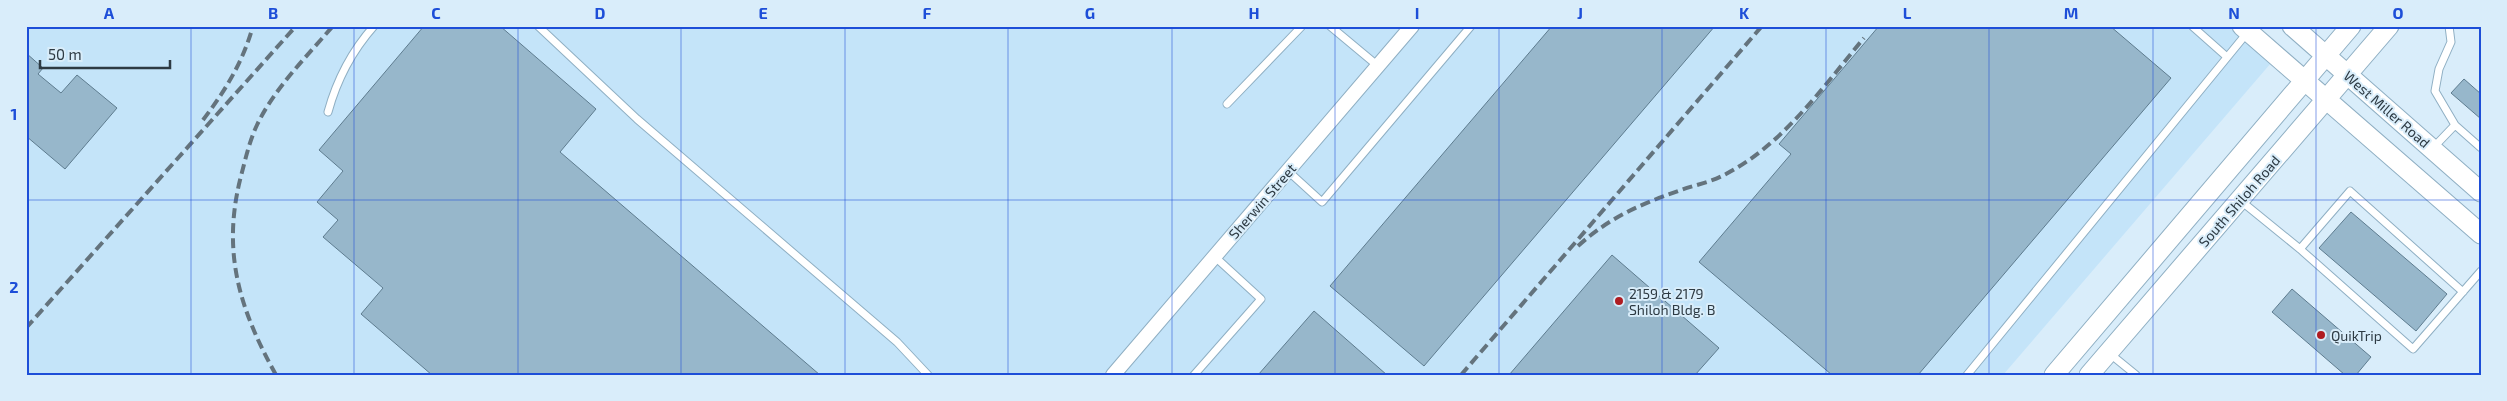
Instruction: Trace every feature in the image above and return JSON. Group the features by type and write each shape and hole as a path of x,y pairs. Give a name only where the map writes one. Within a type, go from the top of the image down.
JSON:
{"main road":[{"name":"West Miller Road","path":"2292,26 2481,192"},
{"name":"South Shiloh Road","path":"2054,375 2351,26"},
{"name":"South Shiloh Road","path":"2089,375 2389,26"},
{"path":"2245,29 2306,80 2481,234"}],"street":[{"name":"Sherwin Street","path":"1113,375 1412,26"}],"lane":[{"path":"328,112 334,88 355,48 374,26"},
{"path":"538,26 637,119 898,342 928,375"},
{"path":"1227,104 1302,26"},
{"path":"1330,26 1378,66"},
{"path":"1288,171 1322,202 1471,26"},
{"path":"2192,26 2227,57"},
{"path":"2449,26 2451,42 2439,69 2435,91 2455,125 2481,148"},
{"path":"1968,375 2227,57 2245,29"},
{"path":"2432,149 2455,125"},
{"path":"2300,249 2350,191 2463,292"},
{"path":"2240,200 2300,249 2413,349 2481,272"},
{"path":"1194,375 1261,299 1214,256"},
{"path":"2108,353 2136,375"}],"shaded area":[{"path":"26,26 2229,26 2271,63 2003,375 26,375"}],"building":[{"path":"424,26 500,26 596,109 560,152 820,375 432,375 361,314 383,288 323,237 338,220 317,202 343,171 319,150"},
{"path":"1552,26 1715,26 1424,366 1330,286"},
{"path":"1879,26 2110,26 2171,78 1918,375 1832,375 1699,262 1791,154 1779,144"},
{"path":"26,53 43,68 38,74 61,93 77,75 117,108 65,169 26,136"},
{"path":"2464,79 2481,94 2481,119 2451,93"},
{"name":"QuikTrip","path":"2351,212 2447,294 2416,331 2319,248"},
{"name":"2159 & 2179 Shiloh Bldg. B","path":"1612,255 1719,348 1695,375 1509,375"},
{"name":"QuikTrip","path":"2292,289 2371,357 2356,375 2345,375 2272,312"},
{"path":"1314,311 1387,375 1258,375"}],"railway":[{"path":"203,120 232,76 244,52 253,26"},
{"path":"26,328 296,26"},
{"path":"276,375 253,328 238,281 233,233 235,207 249,145 264,112 292,73 333,26"},
{"path":"1461,375 1762,26"},
{"path":"1578,246 1602,227 1626,212 1666,195 1708,182 1745,163 1783,132 1817,95 1864,38"}],"place":[{"name":"2159 & 2179 Shiloh Bldg. B","path":"1619,301"},
{"name":"QuikTrip","path":"2321,335"}]}
